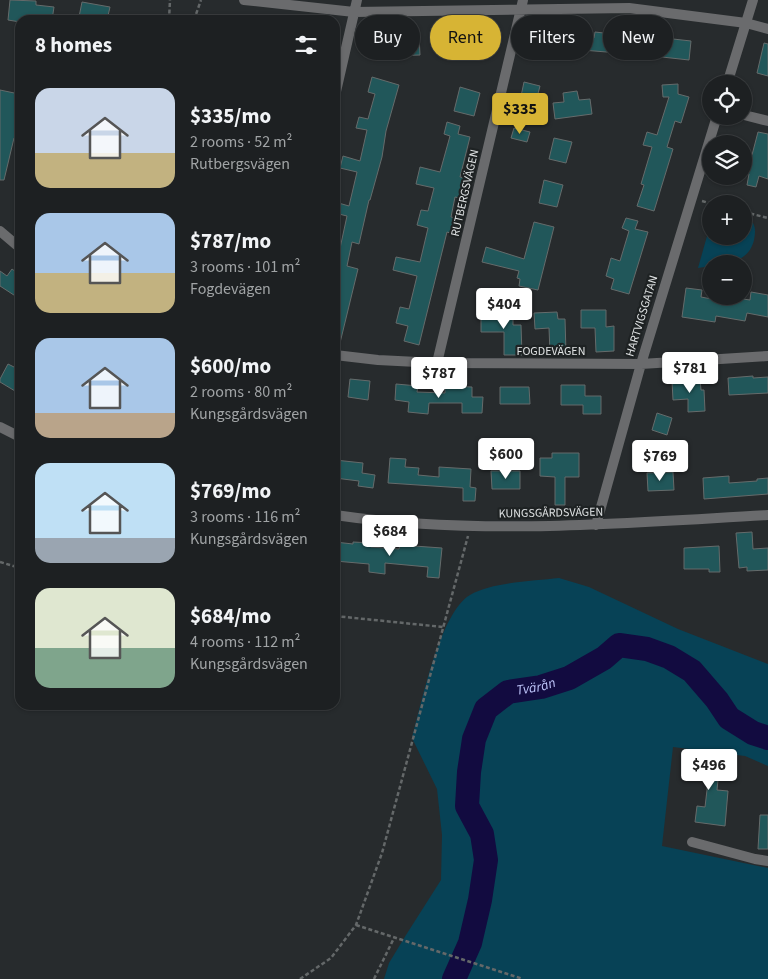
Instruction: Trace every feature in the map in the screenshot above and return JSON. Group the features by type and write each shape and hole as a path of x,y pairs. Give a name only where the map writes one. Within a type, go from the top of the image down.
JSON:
{"street":[{"path":"244,0 354,12 522,4 629,8 746,23 768,29"},
{"path":"340,74 357,0"},
{"path":"730,75 753,0"},
{"name":"RUTBERGSVÄGEN","path":"437,363 522,4"},
{"path":"752,117 768,121"},
{"name":"HARTVIGSGATAN","path":"596,525 641,364 714,125"},
{"path":"0,231 15,244"},
{"name":"FOGDEVÄGEN","path":"340,356 378,360 437,363 641,364 768,356"},
{"path":"0,427 15,434"},
{"name":"KUNGSGÅRDSVÄGEN","path":"340,515 471,527 596,525 768,515"},
{"path":"692,842 768,861"}],"path":[{"path":"170,0 170,15"},
{"path":"196,15 201,0"},
{"path":"752,214 768,218"},
{"path":"300,979 331,958 356,925 382,853 471,527"},
{"path":"0,562 15,566"},
{"path":"340,617 443,628"},
{"path":"356,925 523,979"},
{"path":"374,979 394,937"}],"shaded area":[{"path":"752,223 755,229 752,245"},
{"path":"704,245 752,245 746,255 702,255 702,267 698,268"},
{"path":"559,578 589,587 678,629 768,664 768,766 745,756 673,747 662,846 768,868 768,979 384,979 389,963 441,880 442,835 437,789 412,738 426,683 441,639 459,605 470,595 490,587"}],"building":[{"path":"10,0 36,1 36,5 54,7 53,15 15,15 15,21 8,20"},
{"path":"82,2 110,7 108,15 79,15"},
{"path":"595,32 603,33 603,52 593,51"},
{"path":"673,39 691,41 689,60 673,58"},
{"path":"764,43 768,44 768,76 757,73"},
{"path":"372,77 399,85 359,244 352,242 347,266 358,269 340,343 340,248 347,216 340,214 340,203 349,206 357,172 340,168 343,156 360,161 367,130 356,128 359,117 368,119 375,94 368,92"},
{"path":"524,82 540,86 535,105 520,101"},
{"path":"678,84 678,94 689,97 681,123 675,121 667,147 673,149 654,211 637,206 644,185 641,184 652,147 643,145 647,132 657,135 669,97 663,97 662,85"},
{"path":"460,87 480,93 474,116 454,111"},
{"path":"0,90 15,93 15,138 4,180 0,180"},
{"path":"577,91 579,100 590,99 592,114 555,119 553,103 564,102 563,93"},
{"path":"447,122 460,126 458,134 470,137 460,177 469,179 464,199 455,197 451,217 460,219 456,235 447,232 419,345 404,341 408,326 396,323 400,307 409,309 417,276 393,270 396,257 420,262 428,228 417,225 421,210 428,211 434,188 416,184 420,167 440,172 450,136 444,134"},
{"path":"514,128 530,132 527,142 511,138"},
{"path":"758,132 768,134 768,179 759,176 756,187 747,185 752,185 752,155"},
{"path":"554,138 572,142 566,163 549,159"},
{"path":"544,180 563,185 557,207 539,203"},
{"path":"626,218 638,221 635,229 648,232 629,294 611,289 614,279 606,276 611,258 620,261 629,231 622,228"},
{"path":"534,222 554,227 538,290 519,286 520,279 517,278 519,271 482,262 486,247 524,259"},
{"path":"12,269 15,271 15,296 0,286 0,271 7,276"},
{"path":"686,288 702,290 702,305 752,305 752,292 768,295 768,317 747,313 745,321 716,316 715,322 682,317"},
{"path":"581,310 606,310 606,327 614,326 614,351 596,352 595,328 581,328"},
{"path":"481,311 513,311 513,325 521,325 522,355 504,355 504,332 481,332"},
{"path":"557,312 558,319 565,319 566,353 550,353 549,328 535,329 534,313"},
{"path":"8,364 15,368 15,391 0,382"},
{"path":"753,376 753,378 768,377 768,393 729,395 728,378"},
{"path":"350,379 370,381 368,400 348,397"},
{"path":"700,379 701,390 704,390 705,411 688,412 688,399 673,400 672,381"},
{"path":"396,384 418,386 417,392 445,393 445,386 472,387 472,397 483,397 482,413 462,413 462,403 429,403 428,414 408,412 409,402 395,400"},
{"path":"561,385 585,385 585,396 601,396 601,414 583,414 583,405 561,405"},
{"path":"500,387 529,387 530,404 500,404"},
{"path":"657,413 672,418 667,435 652,430"},
{"path":"552,453 579,453 579,477 565,477 565,505 555,505 555,477 540,476 540,458 552,458"},
{"path":"390,458 406,459 405,467 419,468 418,475 439,477 439,467 471,469 470,487 476,488 475,501 463,501 463,488 388,483"},
{"path":"340,461 363,463 362,473 375,475 373,488 358,486 359,481 340,479"},
{"path":"491,471 520,471 520,489 492,489"},
{"path":"673,472 674,490 648,491 647,473"},
{"path":"729,476 729,483 757,481 757,479 768,478 768,494 704,499 703,478"},
{"path":"752,532 753,549 768,548 768,570 747,571 747,567 739,568 736,533"},
{"path":"340,543 372,543 371,547 399,549 400,545 442,548 439,578 427,577 428,567 385,563 385,574 369,572 369,564 340,561"},
{"path":"719,546 720,572 709,572 709,569 684,569 684,548"},
{"path":"687,752 698,753 698,758 720,760 717,790 728,791 725,826 695,822 697,806 705,807 709,773 685,770"},
{"path":"760,815 768,815 768,849 758,849"}],"waterway":[{"name":"Tvärån","path":"454,979 470,943 480,900 486,860 482,834 467,806 469,772 474,739 486,709 508,692 541,687 569,678 604,658 619,645 647,649 669,657 692,671 717,700 729,718 753,733 768,738"}]}
